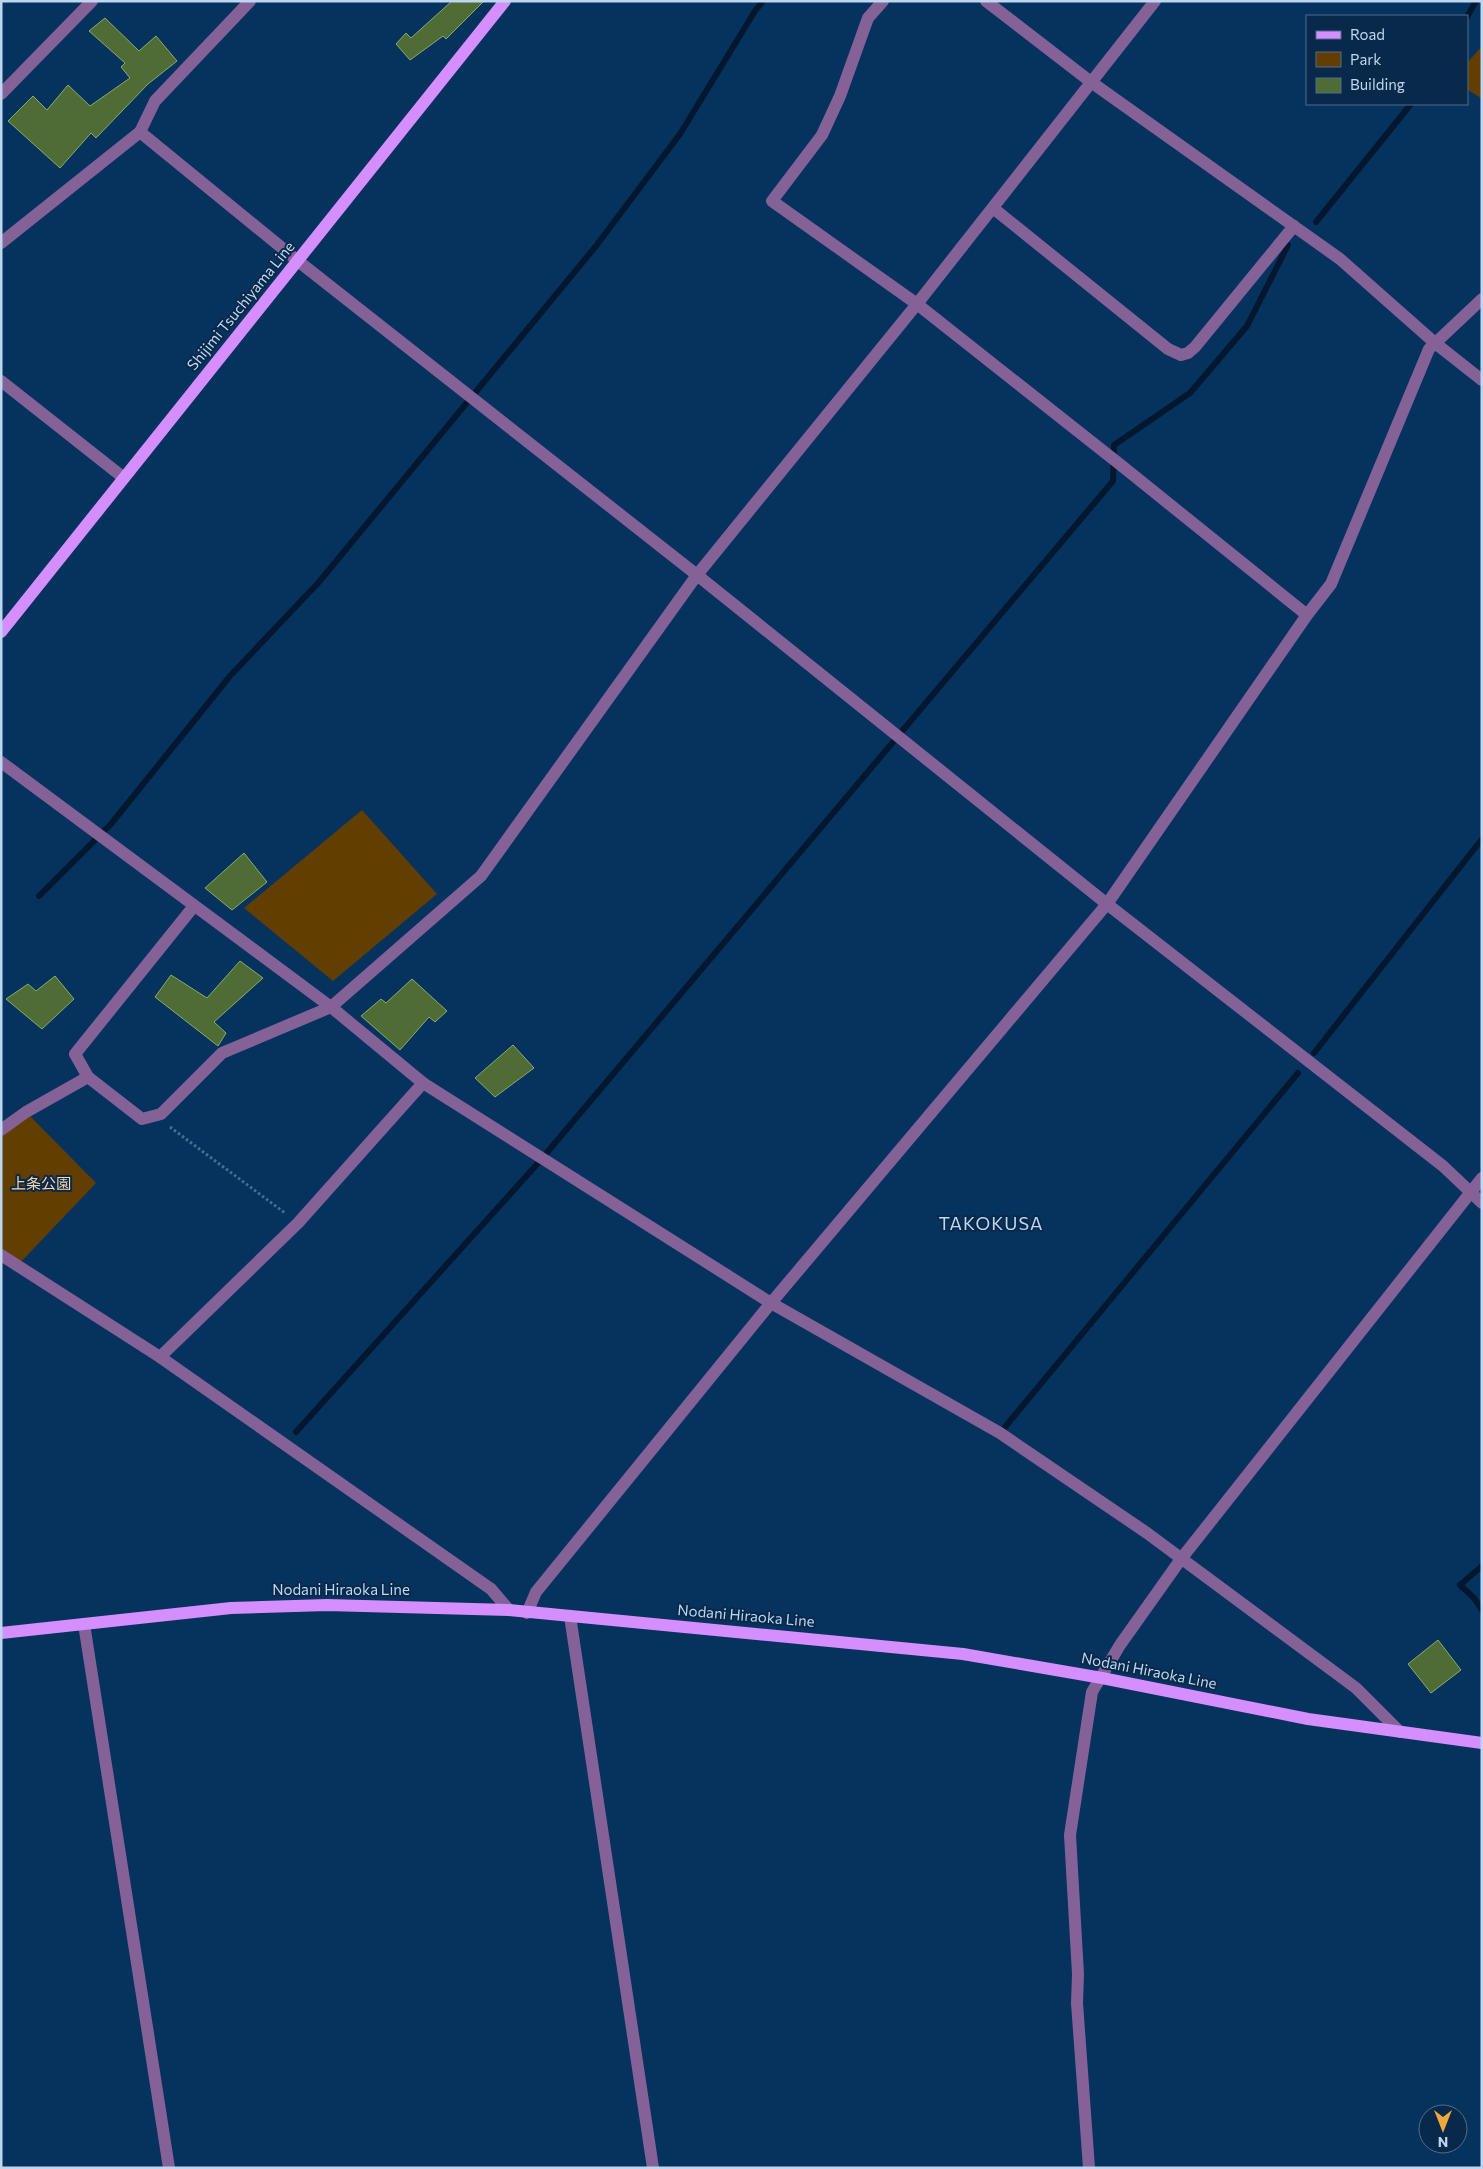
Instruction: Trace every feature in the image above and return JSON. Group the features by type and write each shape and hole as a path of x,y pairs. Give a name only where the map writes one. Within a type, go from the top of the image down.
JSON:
{"main road":[{"name":"Shijimi Tsuchiyama Line","path":"1,632 505,1"},
{"name":"Nodani Hiraoka Line","path":"1,1633 231,1608 327,1604 509,1610 963,1654 1102,1678 1299,1717 1482,1742"}],"street":[{"path":"1,94 92,1"},
{"path":"1,243 140,132 154,101 250,1"},
{"path":"883,1 868,18 840,96 822,135 772,201 917,304 1307,615"},
{"path":"986,1 1091,82 1364,278 1435,343 1482,380"},
{"path":"194,906 75,1054 88,1076 142,1119 161,1114 222,1052 331,1007 481,876 698,575 917,304 1154,1"},
{"path":"140,132 298,261 698,575 1106,904 1443,1166 1470,1194 1482,1203"},
{"path":"993,208 1168,349 1175,354 1181,355 1188,353 1195,347 1294,226"},
{"path":"527,1613 536,1592 771,1303 1106,904 1307,615 1331,584 1429,349 1482,299"},
{"path":"1,381 124,478"},
{"path":"1,762 331,1007 423,1083 771,1303 1000,1433 1147,1533 1356,1688 1400,1732"},
{"path":"1,1130 26,1112 88,1076"},
{"path":"160,1357 298,1223 423,1083"},
{"path":"1089,2168 1077,2003 1078,1974 1070,1835 1092,1692 1102,1678 1120,1644 1181,1559 1482,1178"},
{"path":"1,1255 160,1357 491,1588 509,1610"},
{"path":"570,1616 653,2168"},
{"path":"84,1624 169,2168"}],"path":[{"path":"161,1114 169,1127 298,1223"}],"green space":[{"path":"1482,46 1482,99 1468,90 1468,62"},
{"path":"362,810 437,894 333,981 244,908"},
{"name":"上条公園","path":"26,1112 96,1183 17,1266 1,1255 1,1130"}],"building":[{"path":"452,1 484,1 446,39 443,36 410,60 396,44 406,33 411,38"},
{"path":"105,18 139,51 156,36 177,61 148,84 96,138 91,133 60,168 8,121 33,96 47,110 68,85 90,106 130,78 121,67 125,63 89,31"},
{"path":"244,853 267,882 232,910 205,888"},
{"path":"240,961 263,978 214,1022 226,1033 218,1046 155,997 171,975 207,998"},
{"path":"55,976 74,999 42,1029 6,999 28,984 36,991"},
{"path":"412,979 447,1011 435,1022 429,1017 400,1050 361,1016 381,999 386,1003"},
{"path":"513,1045 534,1068 495,1097 475,1078"},
{"path":"1438,1640 1461,1670 1431,1693 1408,1664"}],"waterway":[{"path":"39,896 111,824 230,676 319,582 596,246 680,134 763,1"},
{"path":"1468,15 1476,1"},
{"path":"1316,222 1410,105"},
{"path":"296,1432 539,1162 1113,481 1114,445 1190,393 1247,326 1288,245"},
{"path":"1314,1053 1482,839"},
{"path":"1000,1433 1298,1073"},
{"path":"1482,1566 1460,1585 1474,1598 1482,1610"}],"district":[{"name":"TAKOKUSA","path":"991,1224"}]}
